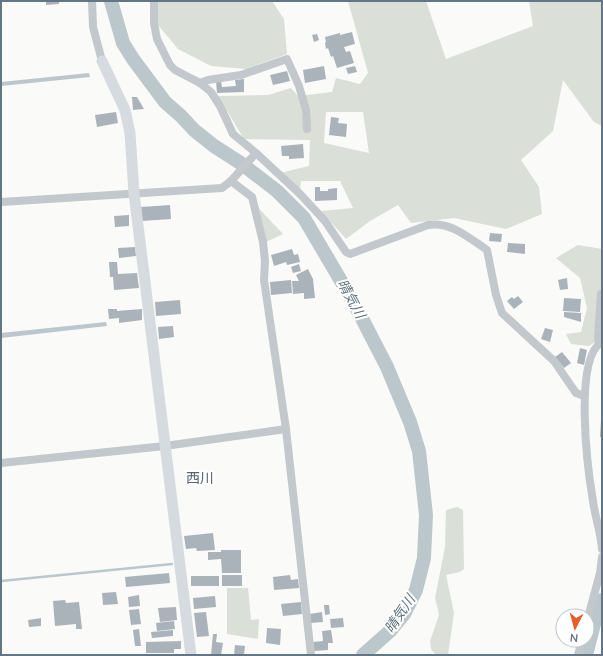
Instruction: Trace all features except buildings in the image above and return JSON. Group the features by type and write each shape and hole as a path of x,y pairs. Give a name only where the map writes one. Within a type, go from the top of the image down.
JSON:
{"street":[{"path":"92,1 93,27 102,61 125,110 130,133 134,193 191,655"},
{"path":"154,1 154,23 157,39 170,65 176,70 200,83 211,92 220,106 233,134 256,153 313,207 325,221 346,252 350,254 428,225 446,225 457,230 487,250 493,282 502,313 554,361 576,393 584,396"},
{"path":"200,83 208,80 241,75 287,59 299,86 306,110 307,129"},
{"path":"1,202 222,188 231,181 256,153"},
{"path":"231,181 252,197 263,242 265,261 264,280 286,429 311,655"},
{"path":"601,294 598,338 601,343 590,359 584,396 590,478 602,541 602,549"},
{"path":"1,463 165,446 286,429"},
{"path":"591,608 600,573 602,557"}],"shaded area":[{"path":"158,1 272,1 284,19 287,54 246,69 211,66 178,49 158,25"},
{"path":"348,1 426,1 446,59 533,26 529,1 602,1 602,126 594,122 563,80 553,131 521,160 539,187 542,214 506,229 454,218 411,223 398,205 370,221 346,239 321,211 353,208 340,181 301,181 300,190 280,173 309,166 310,140 244,139 218,96 268,95 291,88 298,96 332,92 336,78 360,84 368,73","holes":["326,112 363,112 369,153 324,143"]},
{"path":"89,73 90,77 1,86 1,82"},
{"path":"250,199 283,234 262,244"},
{"path":"578,245 602,249 602,337 589,346 571,344 566,334 581,332 587,308 580,278 556,258"},
{"path":"106,322 107,326 1,338 1,333"},
{"path":"457,507 463,510 464,569 460,572 446,575 454,613 448,655 436,655 431,649 430,641 439,615 435,598 445,547 446,510"},
{"path":"227,588 248,588 251,620 259,619 258,639 227,634"}],"waterway":[{"name":"晴気川","path":"111,1 123,43 165,102 194,130 214,146 242,164 277,191 304,218 354,303 387,367 410,422 419,451 426,515 424,558 416,590 404,614 390,631 363,655"},
{"path":"1,581 172,564"},
{"path":"586,655 602,600"}],"district":[{"name":"西川","path":"200,478"}]}
